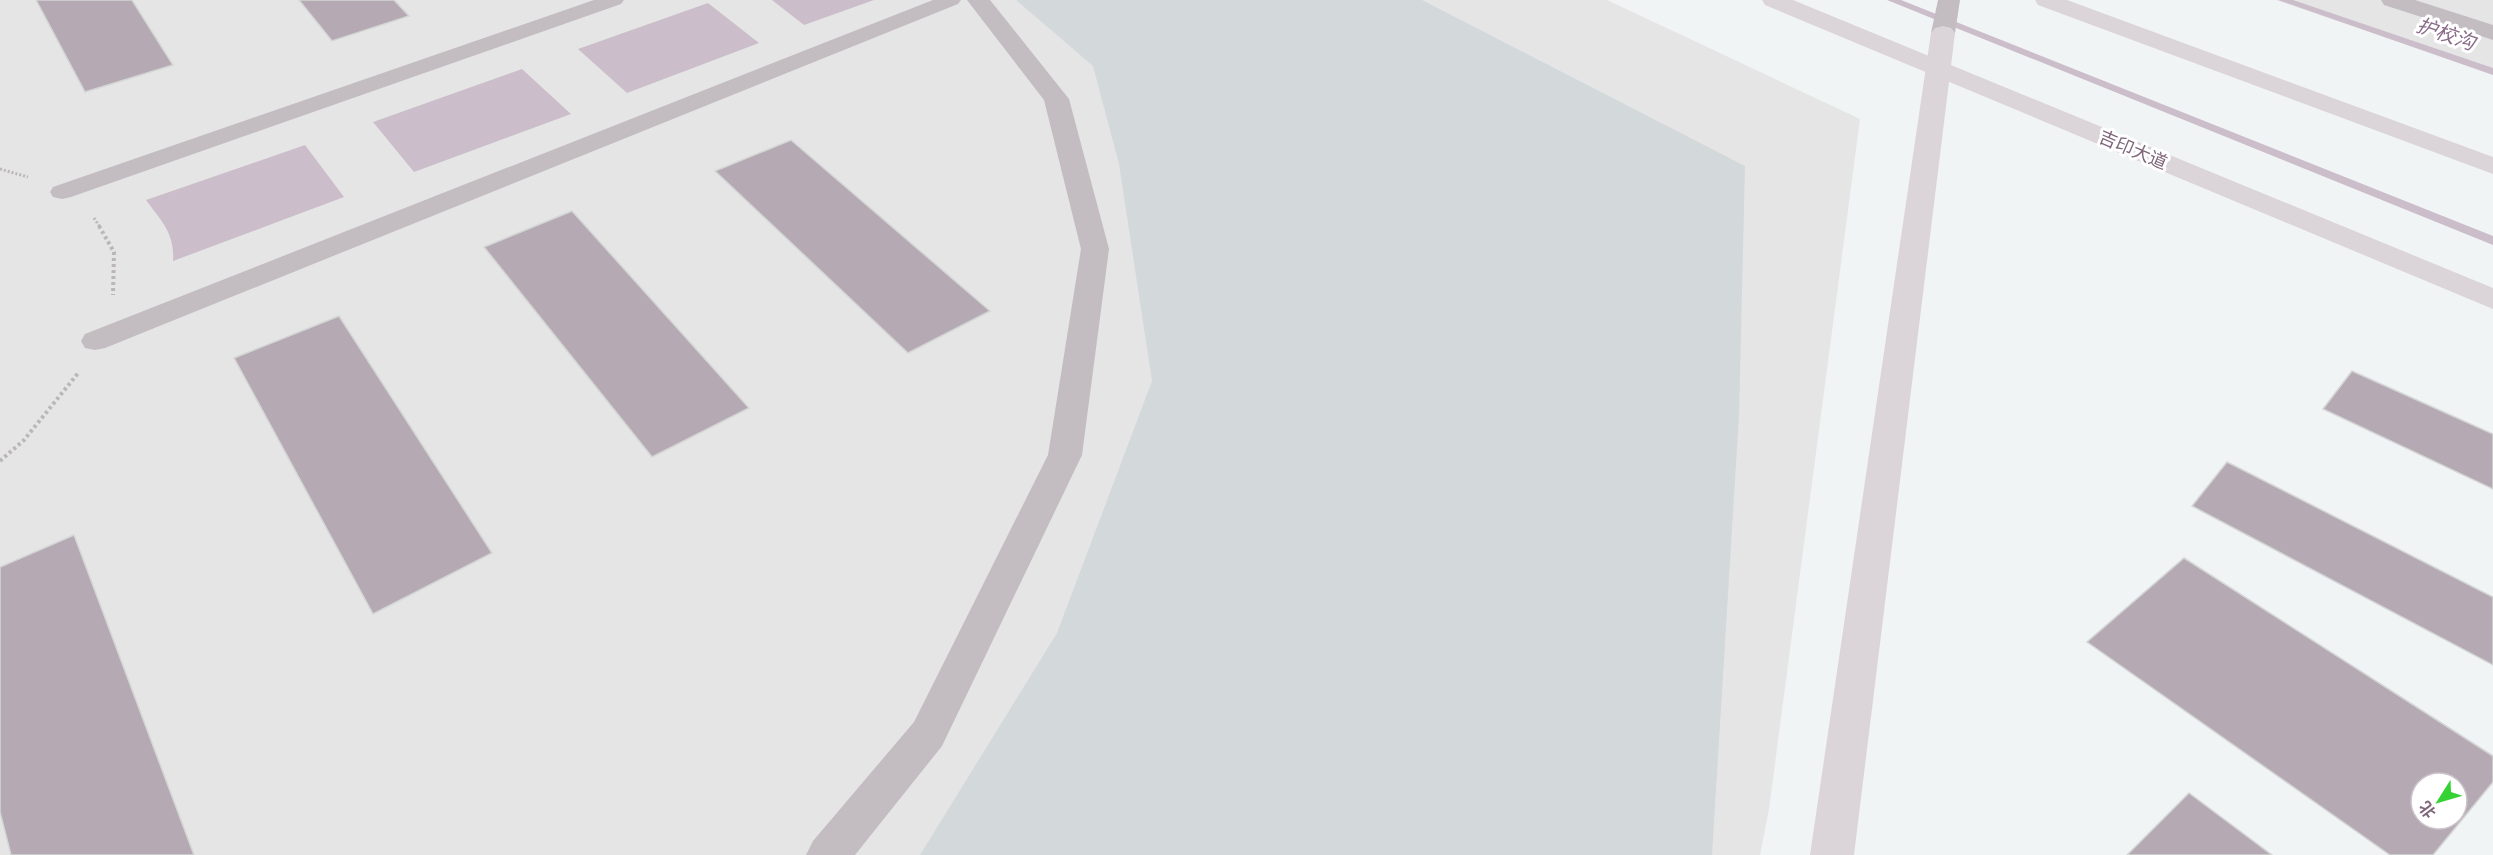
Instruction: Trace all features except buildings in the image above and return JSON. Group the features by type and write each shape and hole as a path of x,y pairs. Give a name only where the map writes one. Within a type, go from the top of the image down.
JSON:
{"main road":[{"name":"吉印大道","path":"1773,0 2493,299"},
{"path":"2046,0 2493,166"},
{"path":"1832,855 1946,14"}],"street":[{"path":"828,855 928,734 1065,455 1095,249 1056,99 978,0"},
{"path":"2392,0 2493,33"}],"lane":[{"path":"62,192 614,0"},
{"path":"95,341 951,0"}],"path":[{"path":"0,461 24,440 83,367 95,341"}],"shaded area":[{"path":"0,0 1607,0 1860,119 1769,809 1760,855 0,855"},
{"path":"772,0 874,0 804,25"},
{"path":"1016,0 1422,0 1745,166 1739,415 1712,855 920,855 1057,633 1152,381 1119,164 1093,66"},
{"path":"2276,0 2493,0 2493,74"},
{"path":"708,3 759,43 627,93 578,49"},
{"path":"522,69 571,114 414,172 373,122"},
{"path":"305,145 344,197 173,261 169,235 162,221 146,200"}],"waterway":[{"path":"1892,0 2493,241"},
{"name":"护校沟","path":"2283,0 2493,72"}]}
